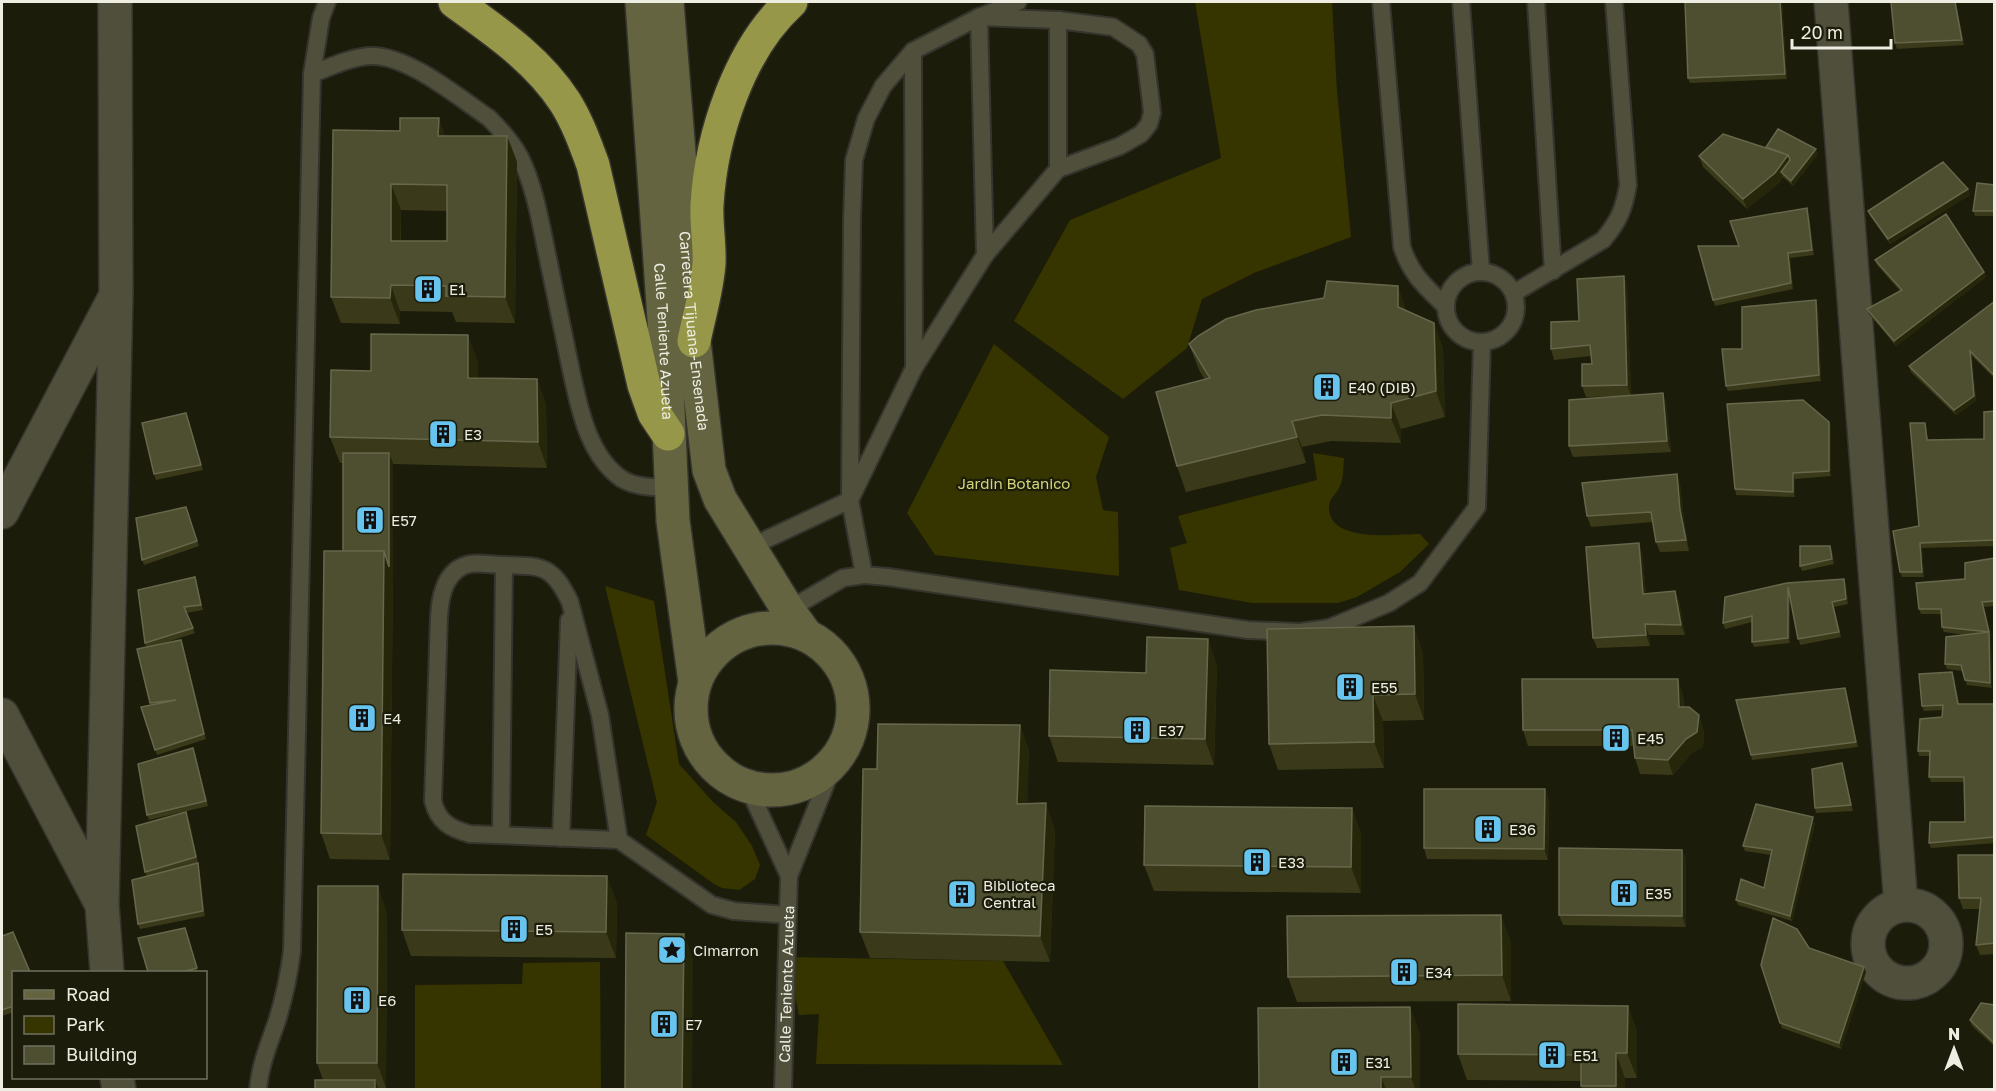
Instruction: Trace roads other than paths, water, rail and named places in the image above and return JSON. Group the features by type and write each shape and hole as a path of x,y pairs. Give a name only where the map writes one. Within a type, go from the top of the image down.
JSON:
{"highway":[{"path":"455,2 525,55 565,102 580,131 593,165 644,385 654,413 668,434"},
{"path":"694,341 709,265 707,205 724,115 741,70 757,41 791,2"}],"street":[{"path":"107,971 102,905 116,295 115,2"},
{"name":"Calle Teniente Azueta","path":"642,2 664,319 673,521 695,682"},
{"name":"Carretera Tijuana-Ensenada","path":"667,2 694,341 710,470 720,499 748,548 797,622"},
{"path":"1831,2 1901,905"},
{"path":"2,512 116,295"},
{"path":"797,622 827,648 843,668 852,691 853,716 848,740 835,761 817,777 796,787 772,790 748,787 725,775 706,757 694,733 690,708 695,682 703,664 728,641 753,630 780,628 797,622"},
{"path":"2,716 102,905"}],"lane":[{"path":"258,1089 264,1054 286,989 292,951 312,74 321,18 327,2"},
{"path":"864,575 850,500 851,232 854,160 866,119 883,86 913,51 980,17 1018,2"},
{"path":"1381,2 1402,247 1416,278 1446,307"},
{"path":"1461,2 1481,272"},
{"path":"1536,2 1553,271"},
{"path":"1514,293 1603,240 1624,210 1628,185 1614,2"},
{"path":"748,548 850,500 914,368 985,255 1058,170 1120,146 1141,134 1149,124 1152,113 1145,54 1139,44 1113,27 1058,20 980,17"},
{"path":"980,17 985,255"},
{"path":"1058,20 1058,170"},
{"path":"913,51 914,368"},
{"path":"312,74 355,59 370,56 385,57 415,69 489,118 499,128 521,158 529,179 541,223 574,383 591,441 604,460 622,479 643,487 671,488"},
{"path":"1481,272 1495,274 1506,281 1514,293 1517,306 1514,320 1507,332 1496,339 1482,342 1468,340 1456,332 1449,321 1446,307 1449,294 1456,282 1467,274 1481,272"},
{"path":"797,622 843,579 864,575 1248,630 1300,632 1329,628 1357,617 1389,603 1420,584 1477,507 1482,342"},
{"path":"619,840 600,715 570,602 563,587 553,575 537,566 470,564 455,571 446,582 440,598 433,801 436,812 443,822 455,830 470,834 619,840 712,905 734,911 788,915"},
{"path":"501,835 504,565"},
{"path":"561,838 570,602"},
{"name":"Calle Teniente Azueta","path":"783,1089 789,876 835,761"},
{"name":"Calle Teniente Azueta","path":"748,787 789,876"}],"place":[{"name":"E1","path":"428,289"},
{"name":"E40 (DIB)","path":"1327,387"},
{"name":"E3","path":"443,434"},
{"name":"E57","path":"370,520"},
{"name":"E55","path":"1350,687"},
{"name":"E4","path":"362,718"},
{"name":"E37","path":"1137,730"},
{"name":"E45","path":"1616,738"},
{"name":"E36","path":"1488,829"},
{"name":"E33","path":"1257,862"},
{"name":"E35","path":"1624,893"},
{"name":"Biblioteca Central","path":"962,894"},
{"name":"E5","path":"514,929"},
{"name":"Cimarron","path":"672,950"},
{"name":"E34","path":"1404,972"},
{"name":"E6","path":"357,1000"},
{"name":"E7","path":"664,1024"},
{"name":"E51","path":"1552,1055"},
{"name":"E31","path":"1344,1062"}],"park label":[{"name":"Jardin Botanico","path":"1014,483"}]}
